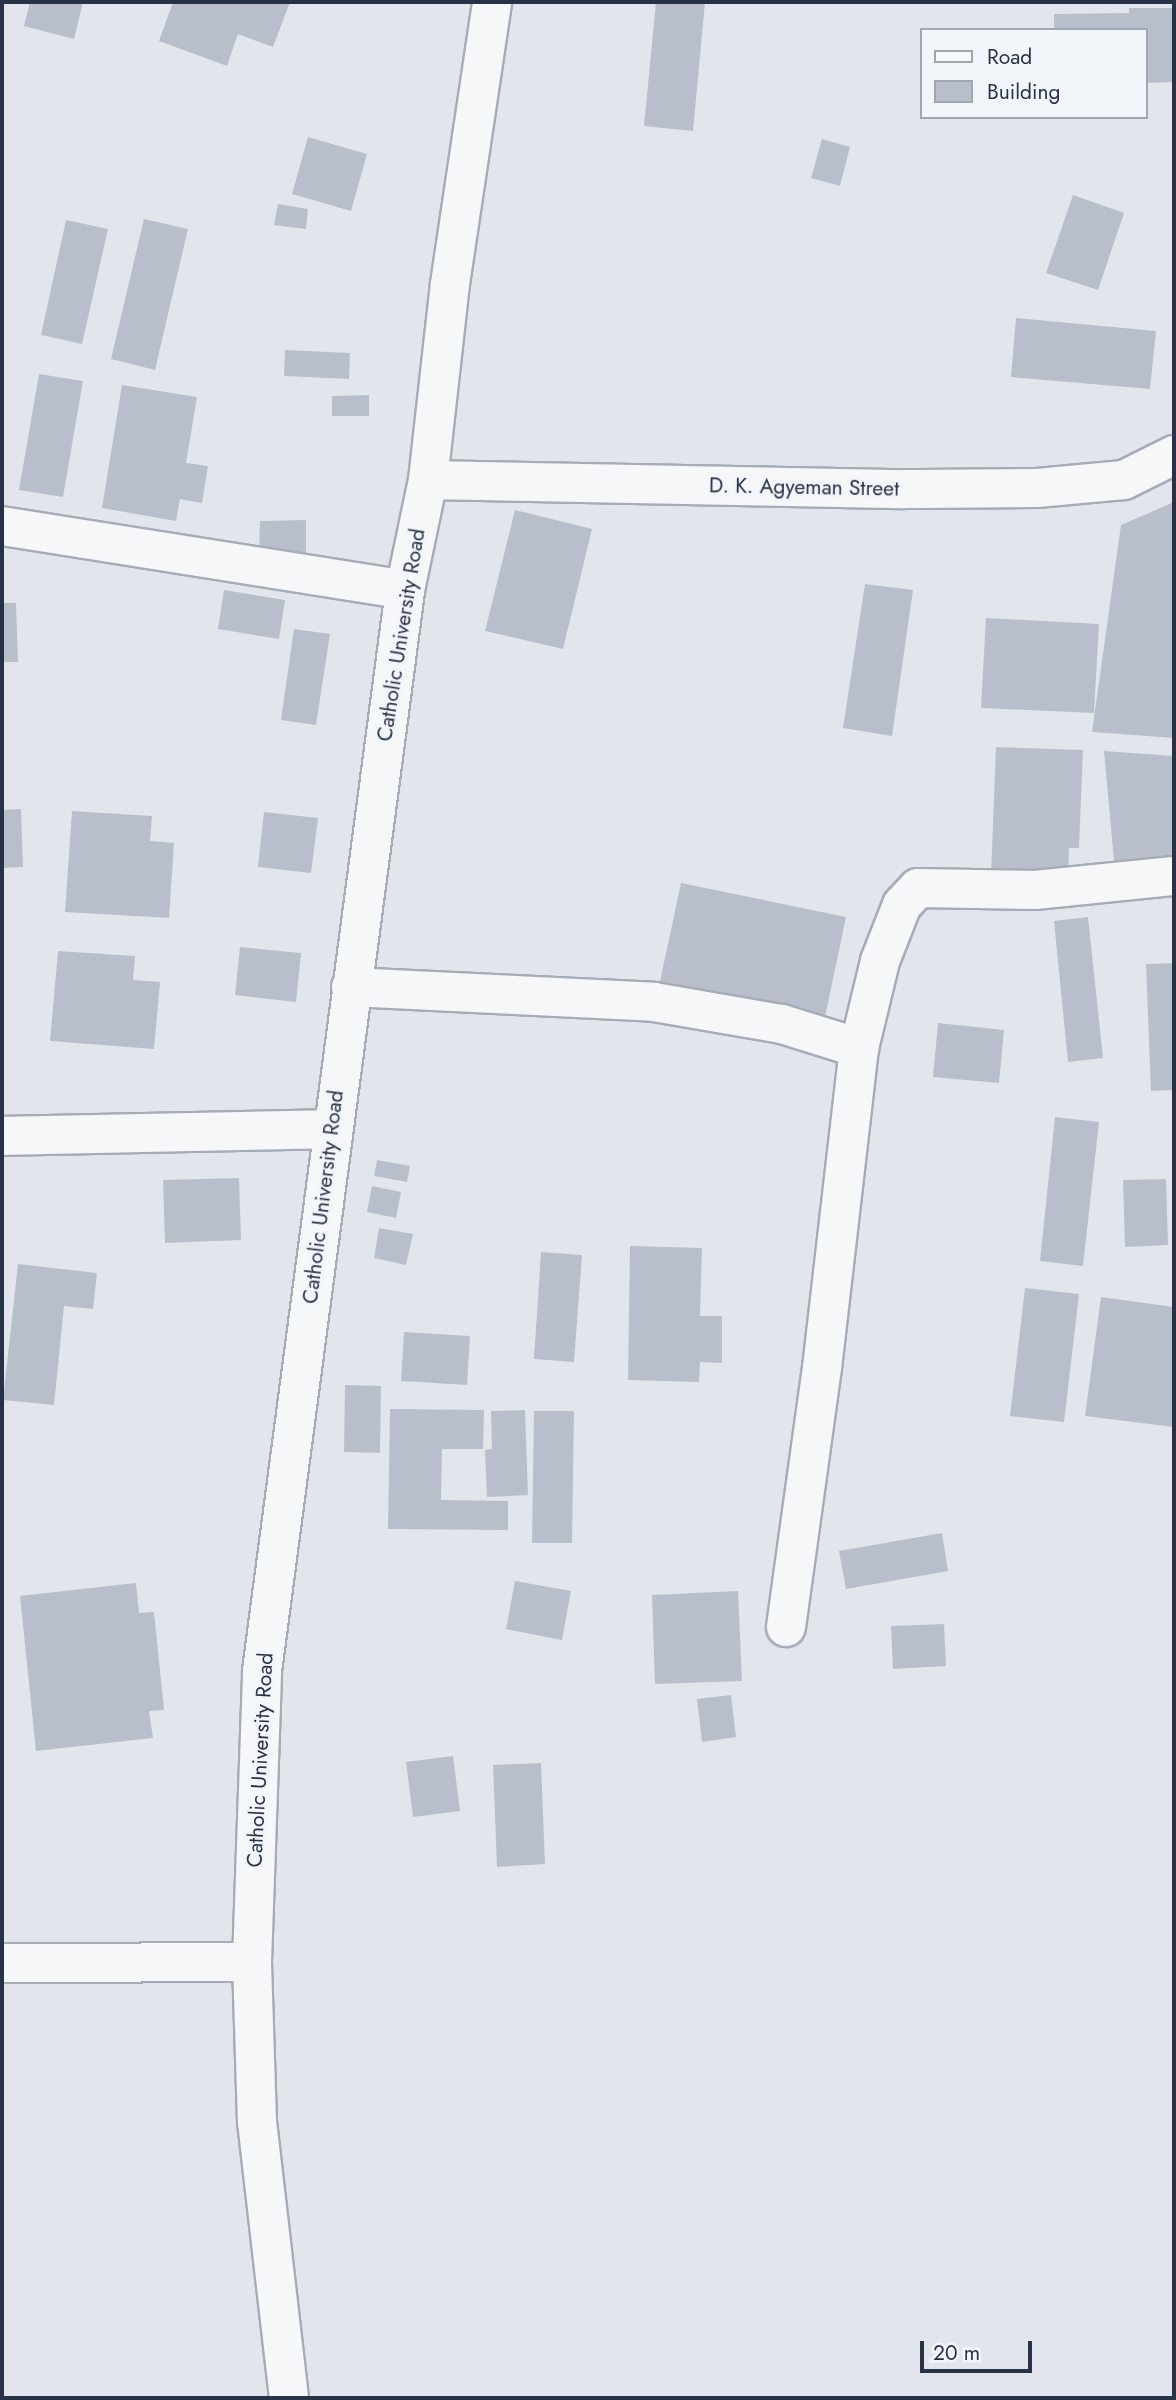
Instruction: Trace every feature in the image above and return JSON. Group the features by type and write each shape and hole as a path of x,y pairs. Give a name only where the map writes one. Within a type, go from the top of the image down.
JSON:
{"street":[{"name":"Catholic University Road","path":"289,2398 257,2122 252,1962 262,1671 331,1129 405,590 428,480 450,284 492,2"},
{"name":"D. K. Agyeman Street","path":"428,480 904,489 1037,488 1124,480 1174,455"},
{"path":"2,526 405,590"},
{"path":"786,1627 822,1368 859,1048 884,950 902,905 918,888 1035,890 1174,876"},
{"path":"351,987 654,1002 782,1024 859,1048"},
{"path":"2,1136 331,1129"},
{"path":"2,1963 252,1962"}],"building":[{"path":"30,2 83,2 74,39 24,26"},
{"path":"173,2 290,2 273,47 238,34 227,66 159,41"},
{"path":"656,2 705,2 693,131 644,126"},
{"path":"1129,8 1174,8 1174,82 1148,83 1148,28 1054,28 1054,14 1129,13"},
{"path":"308,137 367,154 351,211 292,194"},
{"path":"822,139 850,147 840,186 811,178"},
{"path":"1073,195 1124,213 1098,290 1046,273"},
{"path":"278,204 308,209 306,229 274,225"},
{"path":"144,219 188,229 155,370 111,359"},
{"path":"66,220 108,229 82,344 41,335"},
{"path":"1016,318 1156,331 1150,389 1011,377"},
{"path":"285,350 350,353 349,379 284,376"},
{"path":"39,374 83,381 63,497 19,490"},
{"path":"122,385 197,397 186,463 208,466 202,503 180,499 176,521 102,508"},
{"path":"369,395 369,416 332,416 332,396"},
{"path":"1174,502 1174,738 1092,732 1121,525"},
{"path":"515,510 592,529 563,649 485,631"},
{"path":"306,520 306,554 259,555 260,521"},
{"path":"865,584 913,590 892,736 843,728"},
{"path":"224,590 285,600 279,639 218,629"},
{"path":"2,603 16,603 18,662 2,662"},
{"path":"986,618 1099,624 1094,713 981,708"},
{"path":"294,629 330,634 316,725 281,720"},
{"path":"996,747 1083,750 1079,848 1069,848 1068,878 991,875"},
{"path":"1104,751 1174,756 1174,860 1114,861"},
{"path":"21,809 23,867 2,868 2,810"},
{"path":"72,811 152,816 150,841 174,843 169,918 65,912"},
{"path":"264,812 318,818 311,873 258,867"},
{"path":"681,883 846,917 825,1017 659,986"},
{"path":"1088,917 1103,1058 1068,1062 1054,921"},
{"path":"240,947 301,953 296,1002 235,995"},
{"path":"58,951 135,956 133,980 160,982 154,1049 50,1041"},
{"path":"1174,963 1174,1090 1151,1091 1146,964"},
{"path":"938,1023 1004,1030 999,1083 933,1077"},
{"path":"1055,1117 1099,1122 1083,1266 1040,1261"},
{"path":"377,1160 410,1166 407,1182 374,1176"},
{"path":"239,1178 241,1240 165,1243 163,1180"},
{"path":"1166,1179 1168,1245 1125,1247 1123,1180"},
{"path":"372,1186 401,1192 396,1218 367,1212"},
{"path":"379,1228 413,1234 406,1265 374,1258"},
{"path":"630,1246 702,1248 700,1316 722,1316 722,1363 700,1362 699,1382 628,1380"},
{"path":"541,1252 582,1255 574,1362 534,1359"},
{"path":"18,1264 97,1273 93,1309 64,1306 54,1405 3,1400"},
{"path":"1025,1288 1079,1294 1064,1422 1010,1416"},
{"path":"1101,1297 1174,1307 1174,1427 1085,1416"},
{"path":"404,1332 470,1336 467,1385 401,1381"},
{"path":"345,1385 381,1386 380,1453 344,1452"},
{"path":"390,1409 484,1410 483,1449 442,1449 441,1500 508,1501 508,1530 388,1529"},
{"path":"525,1410 528,1495 487,1497 485,1450 492,1449 491,1411"},
{"path":"534,1411 574,1411 572,1543 532,1543"},
{"path":"942,1533 948,1571 846,1589 839,1551"},
{"path":"515,1581 571,1591 562,1640 506,1629"},
{"path":"136,1583 139,1613 154,1612 164,1710 149,1711 153,1738 36,1751 20,1596"},
{"path":"738,1591 742,1681 655,1684 652,1595"},
{"path":"944,1624 946,1666 893,1669 891,1626"},
{"path":"731,1695 736,1737 702,1742 697,1699"},
{"path":"453,1756 460,1811 413,1817 406,1762"},
{"path":"541,1763 545,1864 497,1867 493,1765"}]}
